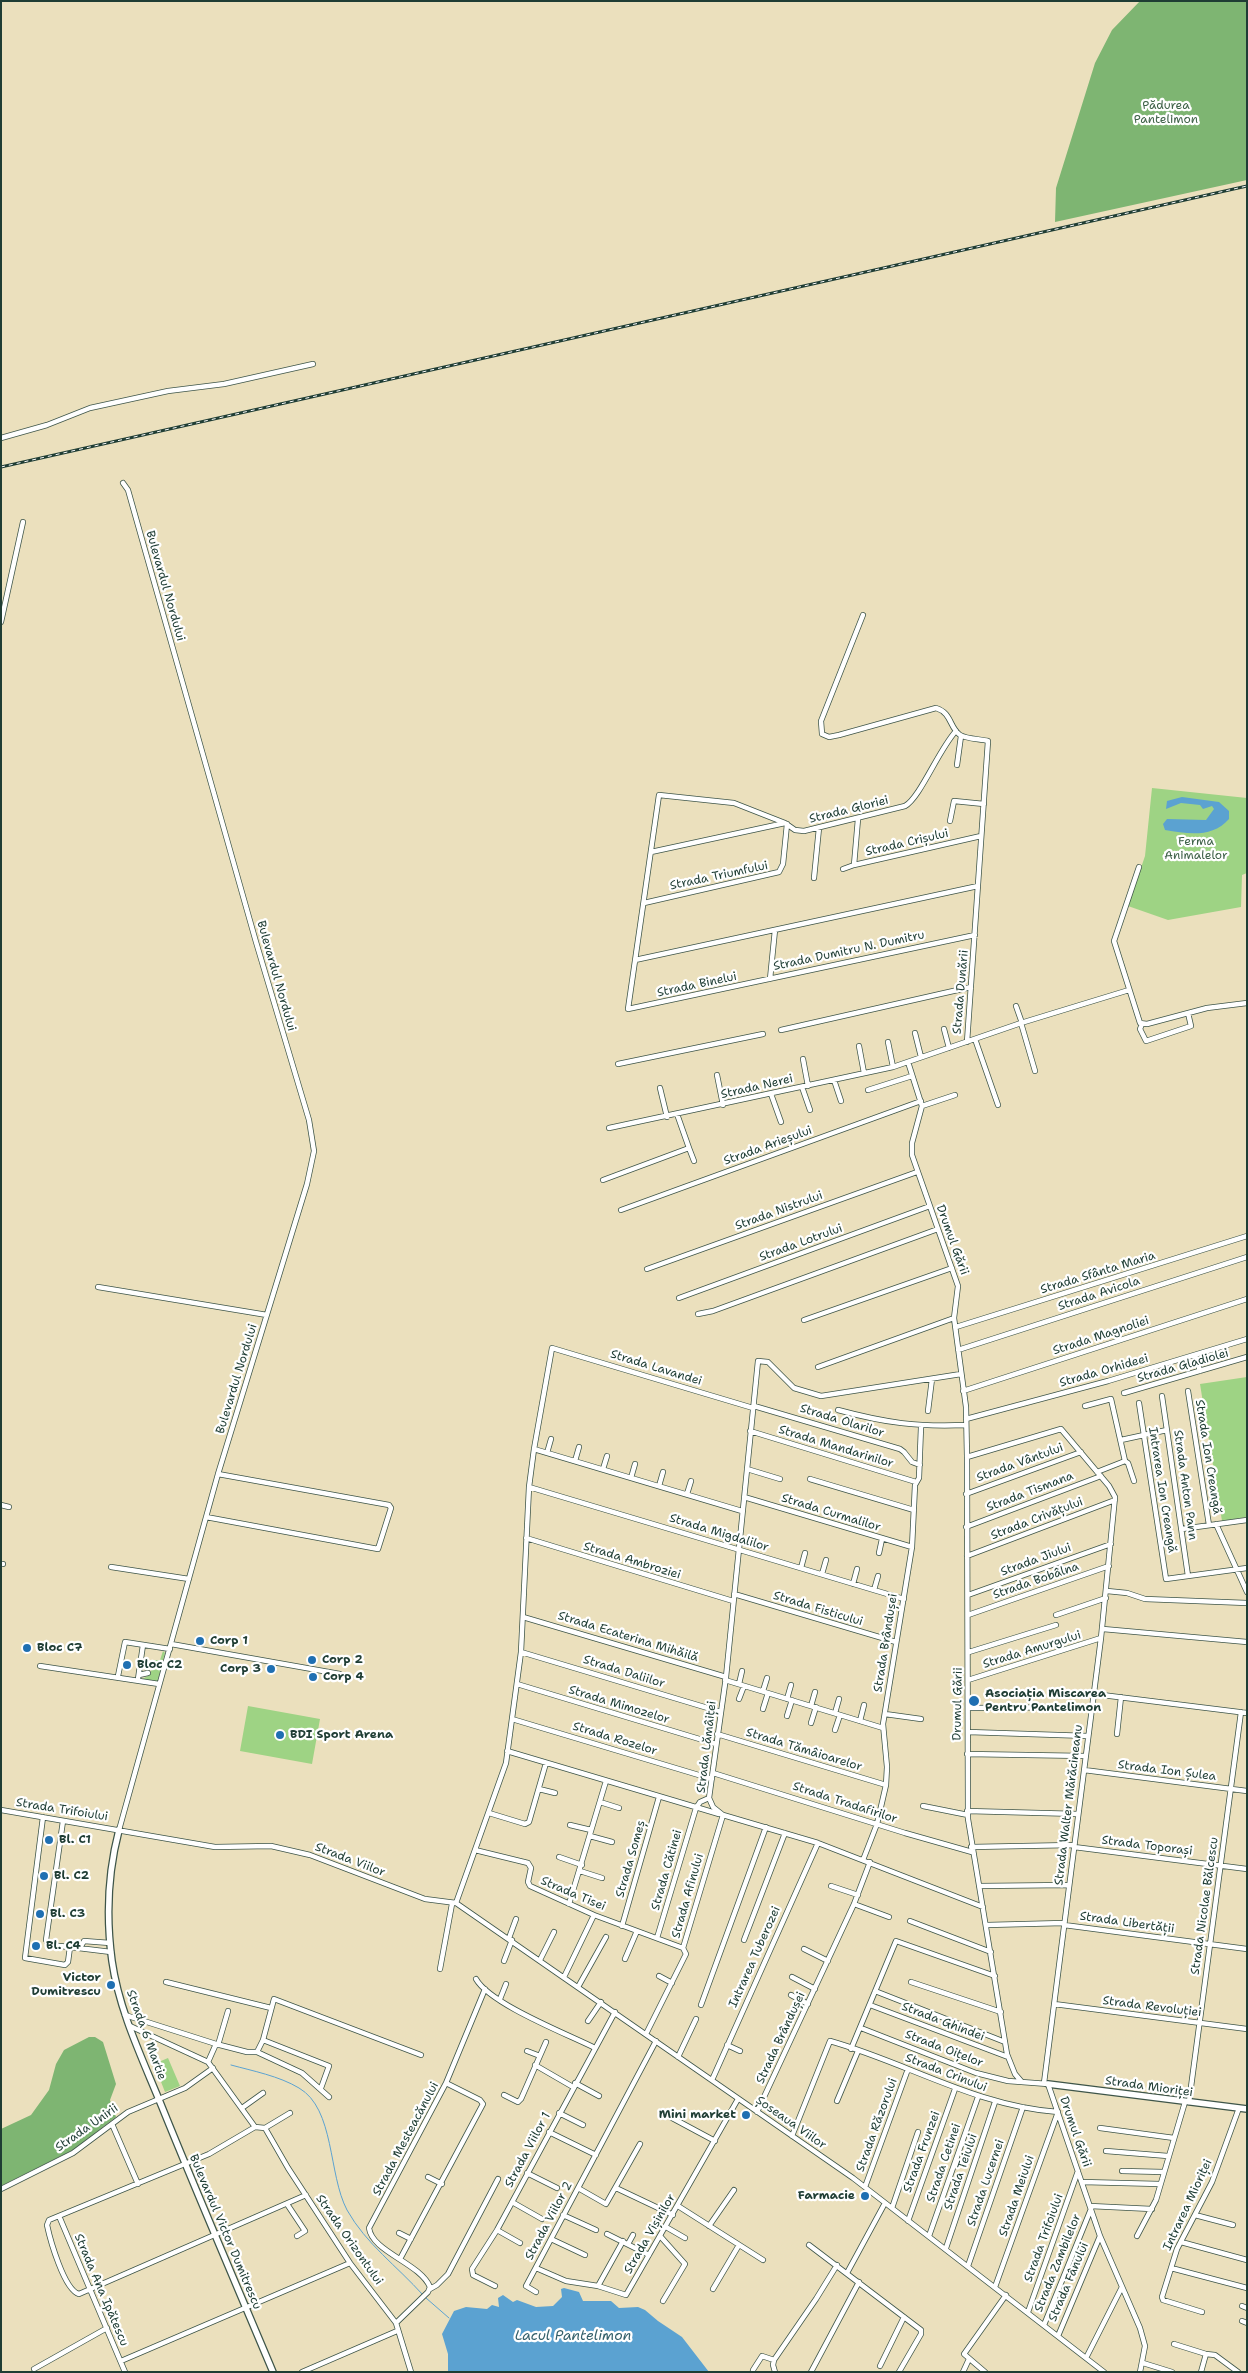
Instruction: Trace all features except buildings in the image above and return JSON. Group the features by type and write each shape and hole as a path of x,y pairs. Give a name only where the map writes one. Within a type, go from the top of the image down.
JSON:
{"street":[{"path":"1,438 47,425 90,408 168,391 224,384 313,364"},
{"name":"Bulevardul Nordului","path":"119,1830 218,1474 307,1184 313,1158 312,1133 130,500 123,483"},
{"path":"1,622 23,522"},
{"path":"863,615 822,721 822,734 830,737 840,735 936,708 948,715 956,731 961,736 957,765"},
{"name":"Strada Gloriei","path":"651,852 786,824 799,831 819,828 908,804 943,746 956,731"},
{"name":"Strada Dunării","path":"961,736 988,741 967,1042"},
{"path":"786,824 734,802 659,795 635,960 978,886"},
{"path":"950,821 954,801 984,804"},
{"name":"Strada Crișului","path":"858,819 854,865 981,836"},
{"name":"Strada Triumfului","path":"644,903 779,872 783,864 786,824"},
{"path":"814,878 819,828"},
{"path":"843,869 854,865"},
{"path":"1139,867 1114,941 1138,1021 1142,1024"},
{"name":"Strada Dumitru N. Dumitru","path":"775,930 770,979 975,935"},
{"name":"Strada Binelui","path":"635,960 628,1010 770,979"},
{"path":"781,1030 971,987"},
{"name":"Strada Dunării","path":"967,1042 1129,990"},
{"path":"1142,1024 1216,1006 1247,1003"},
{"path":"1016,1006 1035,1071"},
{"path":"1142,1024 1141,1031 1144,1040 1147,1041 1191,1026 1188,1012"},
{"path":"944,1029 949,1048"},
{"path":"915,1033 920,1057"},
{"path":"618,1064 763,1034"},
{"path":"975,1038 998,1105"},
{"path":"888,1042 893,1067"},
{"path":"922,1103 908,1062 967,1042"},
{"path":"859,1046 864,1073"},
{"path":"803,1059 808,1086"},
{"name":"Strada Nerei","path":"609,1128 808,1086 908,1062"},
{"path":"717,1075 723,1104"},
{"path":"868,1090 912,1076"},
{"path":"834,1080 841,1102"},
{"path":"802,1087 810,1110"},
{"path":"660,1088 666,1117"},
{"path":"771,1094 780,1122"},
{"name":"Strada Arieșului","path":"621,1210 922,1103 955,1095"},
{"name":"Drumul Gării","path":"922,1103 911,1147 917,1172 958,1289 954,1318 966,1419 967,1457 968,1813 978,1886 1008,2058 1015,2074 1021,2081"},
{"path":"678,1114 694,1161"},
{"path":"603,1180 689,1148"},
{"name":"Strada Nistrului","path":"647,1269 917,1172"},
{"name":"Strada Lotrului","path":"679,1298 930,1206"},
{"path":"698,1314 713,1311 938,1229"},
{"name":"Strada Sfânta Maria","path":"956,1327 1247,1236"},
{"name":"Strada Avicola","path":"958,1350 1247,1257"},
{"path":"804,1320 952,1268"},
{"path":"98,1287 267,1315"},
{"name":"Strada Magnoliei","path":"963,1391 1247,1299"},
{"path":"818,1367 954,1318"},
{"name":"Strada Orhideei","path":"966,1419 1039,1400 1247,1339"},
{"name":"Strada Lavandei","path":"534,1449 552,1348 754,1407"},
{"path":"1195,1355 1200,1371"},
{"name":"Strada Gladiolei","path":"1124,1393 1247,1357"},
{"name":"Strada Lămâiței","path":"723,1814 713,1807 709,1798 726,1678 758,1362 760,1360 768,1362 794,1388 821,1396 932,1379"},
{"path":"928,1411 932,1379 961,1374"},
{"name":"Strada Ion Creangă","path":"1188,1391 1209,1525"},
{"name":"Strada Anton Pann","path":"1162,1396 1188,1576"},
{"path":"1085,1406 1111,1399 1124,1461 1128,1463 1134,1480"},
{"name":"Intrarea Ion Creangă","path":"1139,1403 1166,1579 1188,1576"},
{"name":"Strada Olarilor","path":"754,1407 900,1450 912,1462 920,1465"},
{"path":"838,1410 870,1420 920,1427 966,1425"},
{"name":"Strada Brândușei","path":"864,1860 877,1824 886,1785 888,1767 883,1728 912,1547 916,1482 919,1478 920,1465 920,1427"},
{"path":"967,1457 1061,1429 1112,1491 1115,1500"},
{"path":"1121,1440 1167,1430"},
{"name":"Strada Mandarinilor","path":"750,1432 916,1482"},
{"path":"547,1453 551,1439"},
{"path":"575,1461 579,1447"},
{"path":"440,1969 454,1904 502,1777 507,1751 521,1652 527,1568 526,1538 529,1487 534,1449 742,1511"},
{"name":"Strada Vântului","path":"966,1494 1081,1452"},
{"path":"603,1469 607,1456"},
{"name":"Strada Tismana","path":"966,1527 1099,1474 1124,1461"},
{"path":"631,1478 635,1464"},
{"path":"746,1469 780,1478"},
{"path":"659,1486 663,1472"},
{"path":"206,1517 378,1549 391,1508 389,1505 218,1474"},
{"path":"810,1479 914,1510"},
{"path":"687,1494 691,1481"},
{"name":"Strada Migdalilor","path":"529,1487 904,1599"},
{"name":"Strada Curmalilor","path":"744,1497 912,1547"},
{"name":"Strada Walter Mărăcineanu","path":"1046,2084 1064,1924 1102,1638 1115,1500"},
{"name":"Strada Crivățului","path":"967,1556 1115,1500"},
{"path":"1,1506 9,1507"},
{"path":"1182,1529 1247,1520"},
{"name":"Strada Ion Creangă","path":"1216,1524 1247,1592"},
{"name":"Strada Ambroziei","path":"526,1538 733,1601"},
{"path":"879,1553 882,1538"},
{"name":"Strada Jiului","path":"968,1595 1112,1544"},
{"path":"801,1568 805,1553"},
{"path":"822,1574 826,1560"},
{"name":"Strada Bobâlna","path":"968,1615 1109,1566"},
{"path":"111,1567 189,1579"},
{"path":"1188,1576 1247,1568"},
{"path":"853,1584 857,1569"},
{"path":"874,1590 878,1576"},
{"path":"1107,1591 1127,1593 1145,1599 1247,1603"},
{"name":"Strada Fisticului","path":"734,1594 896,1642"},
{"path":"1056,1616 1106,1598"},
{"name":"Strada Ecaterina Mihăilă","path":"524,1617 883,1728"},
{"path":"969,1652 1056,1625"},
{"path":"1102,1629 1247,1642"},
{"name":"Strada Amurgului","path":"968,1680 1102,1638"},
{"path":"118,1676 124,1642 171,1647 340,1674"},
{"path":"144,1644 138,1677 148,1673"},
{"name":"Strada Daliilor","path":"521,1652 721,1712"},
{"path":"40,1666 160,1684"},
{"path":"739,1700 742,1671"},
{"path":"763,1709 767,1678"},
{"name":"Strada Mimozelor","path":"517,1684 716,1744"},
{"path":"787,1716 791,1685"},
{"path":"811,1723 815,1692"},
{"path":"1094,1694 1244,1713"},
{"path":"1117,1734 1121,1697"},
{"path":"835,1730 839,1699"},
{"path":"860,1721 864,1705"},
{"path":"968,1708 1092,1707"},
{"name":"Strada Nicolae Bălcescu","path":"1137,2236 1152,2209 1187,2102 1200,2023 1231,1789 1244,1713"},
{"path":"885,1714 921,1719"},
{"name":"Strada Rozelor","path":"512,1719 712,1779"},
{"path":"968,1732 1088,1736"},
{"name":"Strada Tămâioarelor","path":"717,1734 886,1785"},
{"path":"507,1751 818,1843 983,1907"},
{"path":"967,1754 1086,1756"},
{"path":"489,1813 525,1824 529,1822 546,1763"},
{"name":"Strada Ion Șulea","path":"1084,1770 1247,1791"},
{"name":"Strada Tradafirilor","path":"713,1773 877,1824 972,1849 1074,1846"},
{"path":"570,1904 606,1781"},
{"path":"539,1789 555,1793"},
{"name":"Strada Someș","path":"622,1926 659,1797"},
{"path":"696,1808 700,1802 709,1798"},
{"path":"600,1802 619,1808"},
{"path":"923,1806 968,1813 1078,1814"},
{"name":"Strada Cătinei","path":"657,1938 696,1808"},
{"name":"Strada Trifoiului","path":"1,1810 215,1847 235,1847"},
{"name":"Strada Afinului","path":"646,2034 686,1954 683,1948 723,1814"},
{"path":"43,1817 25,1958 66,1965 70,1947"},
{"path":"63,1820 46,1942 49,1945 111,1952"},
{"path":"570,1825 592,1830"},
{"path":"701,2005 766,1827"},
{"name":"Strada 6 Martie","path":"119,1830 111,1874 108,1912 114,1974 125,2015 159,2099"},
{"path":"744,1940 784,1833"},
{"path":"590,1836 612,1842"},
{"name":"Intrarea Tuberozei","path":"712,2080 818,1843"},
{"name":"Strada Viilor","path":"235,1847 271,1846 310,1855 413,1895 454,1904"},
{"name":"Strada Toporași","path":"1074,1846 1247,1870"},
{"name":"Strada Tisei","path":"475,1850 528,1863 531,1868 528,1882 530,1886 594,1915 683,1948"},
{"path":"558,1857 582,1865"},
{"name":"Strada Brândușei","path":"757,2112 854,1904 870,1862"},
{"path":"580,1871 602,1878"},
{"path":"978,1886 1069,1885"},
{"path":"831,1886 858,1895"},
{"name":"Șoseaua Viilor","path":"454,1904 510,1939 865,2187 1104,2372"},
{"path":"854,1904 889,1917"},
{"path":"564,1977 594,1915"},
{"path":"504,1961 516,1919"},
{"path":"910,1921 991,1952"},
{"name":"Strada Libertății","path":"986,1925 1064,1924 1247,1949"},
{"path":"625,1959 637,1931"},
{"path":"540,1960 554,1932"},
{"path":"578,1987 606,1937"},
{"path":"80,1948 84,1941 110,1943"},
{"path":"852,2049 896,1941 995,1976"},
{"path":"804,1949 828,1961"},
{"path":"659,1976 672,1982"},
{"path":"792,1978 815,1989"},
{"path":"476,1979 485,1989 529,2016 595,2048"},
{"path":"166,1982 271,2008"},
{"path":"911,1982 1001,2012"},
{"path":"500,1999 506,1984"},
{"path":"446,2083 485,1989"},
{"path":"875,1991 1005,2042"},
{"path":"791,1995 808,2004"},
{"path":"257,2052 274,2000 421,2055"},
{"path":"588,2021 601,2002"},
{"name":"Strada Revoluției","path":"1054,2004 1247,2029"},
{"name":"Strada Ghindei","path":"870,2005 1008,2058"},
{"path":"208,2062 217,2044 228,2011"},
{"name":"Strada Viilor 1","path":"495,2286 475,2276 471,2270 497,2230 559,2112 615,2012"},
{"path":"125,2015 217,2044 247,2052 257,2052 302,2073 329,2097"},
{"path":"678,2057 696,2019"},
{"path":"130,2026 208,2062 257,2127"},
{"name":"Strada Oițelor","path":"861,2028 962,2069 1005,2081 1021,2081"},
{"path":"262,2040 329,2066 321,2088"},
{"name":"Strada Viilor 2","path":"536,2292 526,2286 656,2041"},
{"name":"Strada Crinului","path":"792,2136 830,2041 978,2097 1023,2108 1058,2112"},
{"path":"504,2095 520,2101 546,2042"},
{"path":"727,2045 740,2051"},
{"path":"527,2051 540,2056"},
{"path":"837,2101 858,2052"},
{"path":"536,2065 599,2096"},
{"name":"Strada Unirii","path":"1,2189 73,2153 134,2109 185,2088 213,2068"},
{"name":"Strada Răzorului","path":"865,2187 908,2069"},
{"path":"1021,2081 1046,2084"},
{"name":"Strada Mesteacănului","path":"400,2259 442,2184 483,2103 446,2083 369,2228 370,2234 378,2242 424,2278 429,2291"},
{"name":"Drumul Gării","path":"1046,2084 1058,2112 1100,2236 1143,2338 1145,2346 1140,2372"},
{"name":"Strada Mioriței","path":"1046,2084 1247,2110"},
{"name":"Strada Frunzei","path":"908,2221 955,2089"},
{"path":"242,2108 263,2093"},
{"name":"Strada Cetinei","path":"928,2236 978,2097"},
{"name":"Bulevardul Victor Dumitrescu","path":"159,2099 273,2372"},
{"name":"Strada Vișinilor","path":"536,2268 566,2281 598,2286 626,2296 738,2099"},
{"name":"Strada Teiului","path":"946,2248 995,2102"},
{"name":"Strada Lucernei","path":"968,2266 1023,2108"},
{"name":"Intrarea Mioriței","path":"1202,2312 1163,2300 1180,2242 1215,2176 1239,2108"},
{"path":"290,2112 265,2128 257,2127 218,2150 47,2223 55,2254 75,2292 78,2294 306,2196"},
{"path":"559,2112 583,2125"},
{"path":"661,2112 714,2141"},
{"name":"Strada Meiului","path":"995,2287 1058,2112"},
{"path":"112,2124 138,2184"},
{"name":"Strada Orizontului","path":"265,2128 306,2196 350,2263 396,2323"},
{"path":"1100,2128 1174,2138"},
{"path":"549,2132 596,2155"},
{"path":"892,2208 918,2132"},
{"path":"578,2188 606,2204 640,2144"},
{"path":"1106,2150 1168,2156"},
{"name":"Strada Trifoiului","path":"1028,2312 1078,2171"},
{"path":"1122,2171 1164,2172"},
{"name":"Strada Viilor 2","path":"527,2173 557,2188"},
{"path":"428,2177 442,2184"},
{"path":"410,2372 396,2323 448,2274 498,2179"},
{"path":"1082,2182 1160,2184"},
{"path":"616,2188 673,2215"},
{"path":"709,2226 734,2190"},
{"name":"Strada Viilor 2","path":"512,2202 542,2219"},
{"path":"847,2273 885,2203"},
{"path":"287,2204 305,2231 297,2236"},
{"path":"678,2206 763,2260"},
{"path":"1090,2207 1152,2209"},
{"name":"Strada Zambilelor","path":"1044,2325 1090,2207"},
{"path":"1195,2215 1233,2224"},
{"name":"Strada Ana Ipătescu","path":"60,2216 125,2372"},
{"path":"563,2216 596,2230"},
{"path":"666,2227 685,2238"},
{"name":"Strada Viilor 2","path":"497,2230 520,2243"},
{"path":"399,2233 411,2239"},
{"path":"607,2234 649,2255"},
{"path":"628,2244 633,2235"},
{"path":"660,2236 685,2264 663,2300"},
{"name":"Strada Fânului","path":"1058,2336 1100,2236"},
{"path":"551,2238 584,2256"},
{"path":"598,2286 622,2242"},
{"path":"1180,2242 1247,2260"},
{"path":"713,2289 739,2246"},
{"path":"809,2246 859,2282 922,2332 899,2372"},
{"path":"121,2361 350,2263"},
{"path":"775,2372 774,2360 816,2300 836,2266"},
{"path":"1171,2268 1247,2288"},
{"path":"811,2372 859,2282"},
{"path":"1086,2358 1122,2287"},
{"path":"985,2372 964,2354 1006,2296"},
{"path":"880,2366 904,2317"},
{"path":"34,2369 107,2328"},
{"path":"302,2372 397,2331"},
{"path":"1174,2344 1218,2356 1238,2372"},
{"path":"1201,2372 1206,2354"},
{"path":"753,2370 762,2356 774,2360"},
{"path":"963,2372 969,2359"},
{"path":"1143,2363 1172,2372"}],"green space":[{"name":"Pădurea Pantelimon","path":"1140,1 1247,1 1247,180 1055,222 1056,188 1095,63 1112,30"},
{"name":"Ferma Animalelor","path":"1152,788 1247,798 1247,873 1242,875 1241,907 1168,920 1128,906 1145,856"},
{"path":"1247,1377 1247,1517 1222,1521 1200,1384"},
{"path":"163,1651 165,1653 163,1660 157,1661 156,1665 158,1667 162,1666 157,1683 140,1680 150,1675 154,1660 160,1660"},
{"name":"BDI Sport Arena","path":"248,1706 320,1719 312,1764 240,1751"},
{"path":"89,2037 95,2037 103,2042 116,2084 110,2100 116,2117 73,2150 1,2186 1,2129 31,2115 49,2090 56,2064 64,2050"},
{"path":"168,2058 180,2086 165,2092 154,2064"}],"water":[{"path":"1182,797 1219,802 1229,811 1229,819 1208,832 1183,833 1165,830 1163,824 1167,819 1206,820 1214,809 1212,806 1203,809 1200,805 1181,803 1166,809 1167,801"},
{"name":"Lacul Pantelimon","path":"561,2289 579,2292 583,2301 611,2301 619,2308 638,2307 645,2310 682,2337 709,2372 448,2372 448,2354 442,2334 454,2311 466,2307 487,2309 492,2305 499,2307 498,2298 503,2295 513,2302 517,2300 536,2307 553,2306 562,2297"}],"waterway":[{"path":"231,2065 283,2080 299,2088 311,2098 325,2126 341,2195 347,2210 363,2234 423,2295"},
{"path":"426,2298 449,2318"}],"railway":[{"path":"1,467 1247,186"}],"place":[{"name":"Corp 1","path":"200,1641"},
{"name":"Bloc C7","path":"27,1648"},
{"name":"Corp 2","path":"312,1660"},
{"name":"Bloc C2","path":"127,1665"},
{"name":"Corp 3","path":"271,1669"},
{"name":"Corp 4","path":"313,1677"},
{"name":"Asociația Miscarea Pentru Pantelimon","path":"974,1701"},
{"name":"BDI Sport Arena","path":"280,1735"},
{"name":"Bl. C1","path":"49,1840"},
{"name":"Bl. C2","path":"44,1876"},
{"name":"Bl. C3","path":"40,1914"},
{"name":"Bl. C4","path":"36,1946"},
{"name":"Victor Dumitrescu","path":"111,1985"},
{"name":"Mini market","path":"746,2115"},
{"name":"Farmacie","path":"865,2196"}]}
